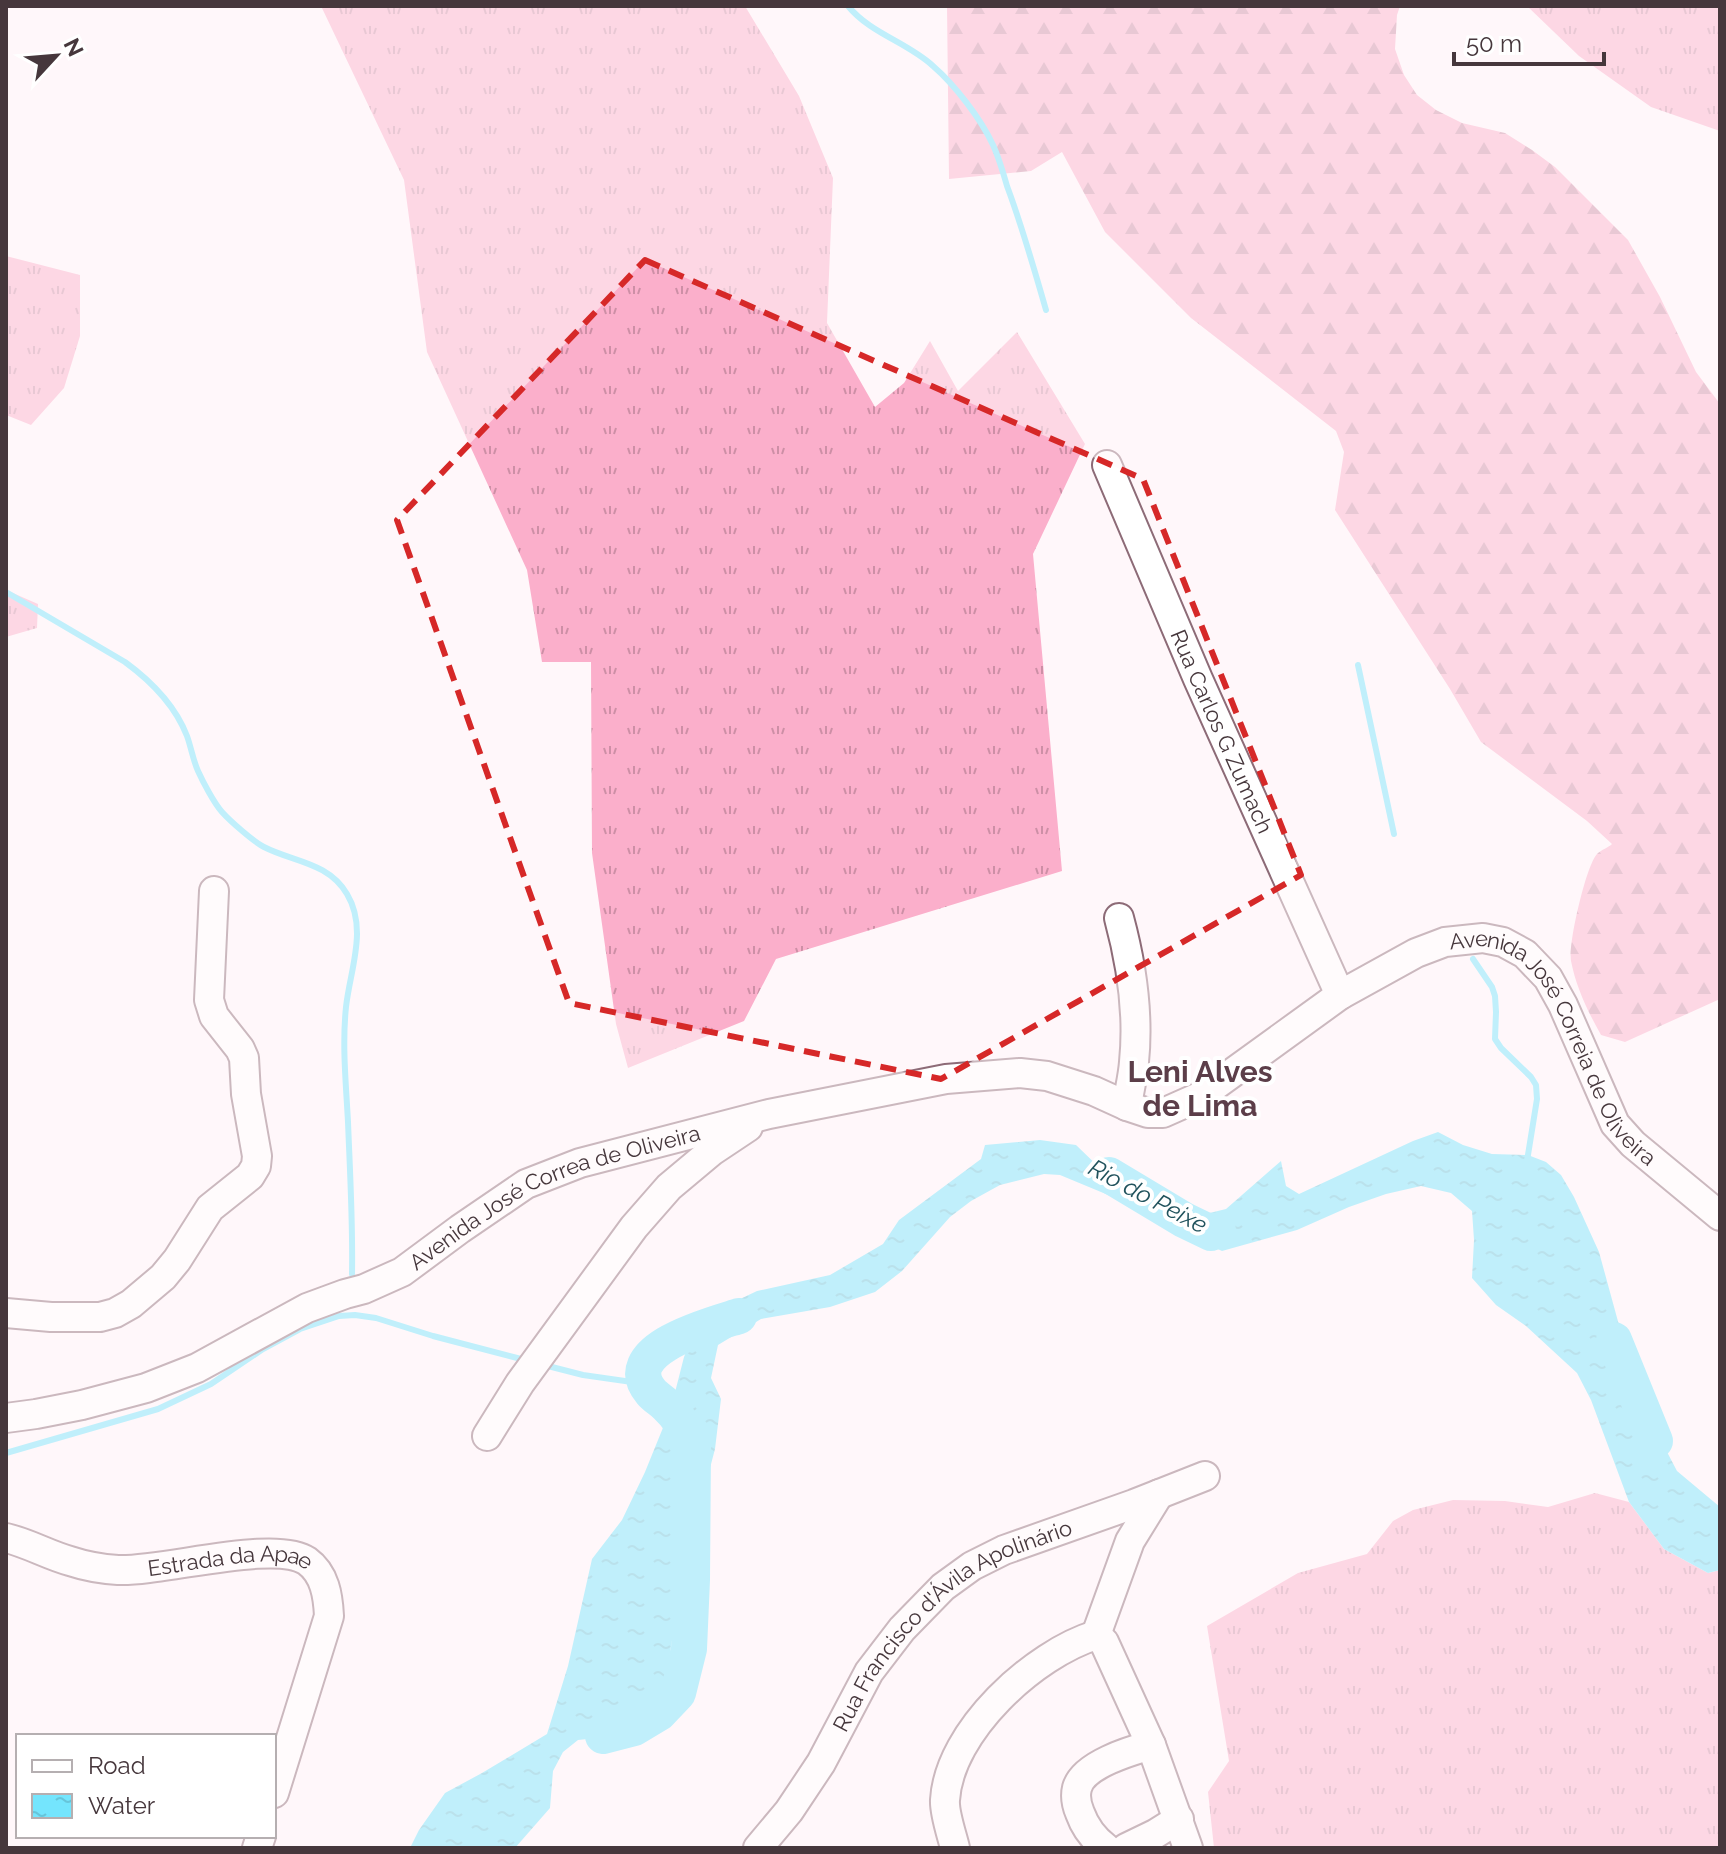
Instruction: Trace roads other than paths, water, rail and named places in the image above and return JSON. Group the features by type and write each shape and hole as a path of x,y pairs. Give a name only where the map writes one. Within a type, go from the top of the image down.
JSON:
{"street":[{"name":"Rua Carlos G Zumach","path":"1107,465 1198,679 1340,995"},
{"path":"6,1313 89,1318 115,1313 131,1304 163,1277 177,1260 210,1208 244,1183 256,1166 244,1058 214,1016 209,1000 214,891"},
{"path":"1119,918 1133,981 1136,1020 1134,1063 1127,1106"},
{"name":"Avenida José Correia de Oliveira","path":"1127,1106 1148,1113 1163,1113 1184,1105 1340,995 1416,953 1445,942 1483,938 1503,942 1525,954 1548,978 1615,1124 1633,1144 1720,1216"},
{"name":"Avenida José Correa de Oliveira","path":"6,1418 82,1405 146,1388 197,1368 307,1308 364,1289 402,1272 526,1184 580,1163 769,1114 946,1079 1020,1073 1047,1076 1073,1083 1127,1106"},
{"path":"487,1436 543,1351 634,1227 669,1187 712,1151 769,1114"},
{"name":"Rua Francisco d'Ávila Apolinário","path":"758,1848 789,1811 821,1763 869,1672 902,1629 943,1587 972,1566 1004,1550 1205,1476"},
{"path":"1096,1635 1130,1541 1159,1494"},
{"name":"Estrada da Apae","path":"6,1538 70,1562 101,1568 161,1568 280,1553 295,1555 316,1570 325,1585 329,1616 276,1787"},
{"path":"1096,1635 1104,1642 1151,1745 1188,1848"},
{"path":"955,1848 944,1801 953,1765 966,1737 1006,1691 1050,1657 1096,1635"},
{"path":"1106,1848 1093,1836 1081,1817 1077,1786 1108,1760 1151,1745"},
{"path":"1126,1848 1179,1819"}],"water":[{"path":"1438,1132 1463,1145 1492,1154 1528,1155 1546,1162 1561,1175 1599,1252 1634,1389 1677,1471 1720,1507 1720,1570 1708,1573 1664,1549 1629,1502 1591,1400 1577,1373 1526,1326 1496,1305 1472,1278 1472,1211 1451,1193 1421,1186 1386,1194 1297,1230 1222,1251 1113,1197 1060,1175 1044,1174 1000,1185 971,1201 950,1217 902,1271 875,1292 830,1307 761,1319 718,1345 711,1378 721,1399 715,1449 682,1575 664,1692 646,1725 628,1735 578,1740 563,1752 553,1771 550,1808 515,1848 410,1848 445,1793 547,1734 568,1666 592,1559 622,1520 645,1472 671,1408 684,1357 700,1318 757,1291 830,1275 883,1244 899,1220 981,1159 985,1145 1040,1140 1076,1145 1104,1172 1137,1180 1157,1206 1173,1214 1197,1216 1226,1209 1281,1161 1286,1186 1299,1194"}],"waterway":[{"path":"848,6 867,24 933,66 982,124 999,160 1046,310"},
{"path":"6,592 125,662 144,677 176,714 200,776 222,812 260,844 330,875 347,894 353,907 357,935 344,1036 352,1274"},
{"path":"1358,665 1394,834"},
{"path":"1473,959 1495,996 1495,1039 1536,1085 1537,1099 1527,1161"},
{"name":"Rio do Peixe","path":"1109,1175 1184,1220 1211,1233 1218,1230"},
{"path":"6,1453 158,1409 211,1384 263,1349 300,1329 339,1316 376,1318 525,1360"},
{"name":"Rio do Peixe","path":"603,1736 634,1728 659,1713 678,1693 689,1649 693,1446 678,1419 651,1392 643,1377 646,1363 656,1351 672,1341 739,1316"},
{"name":"Rio do Peixe","path":"1614,1340 1655,1441"},
{"path":"544,1365 583,1375 646,1384"}],"district":[{"name":"Leni Alves de Lima","path":"1200,1088"}]}
